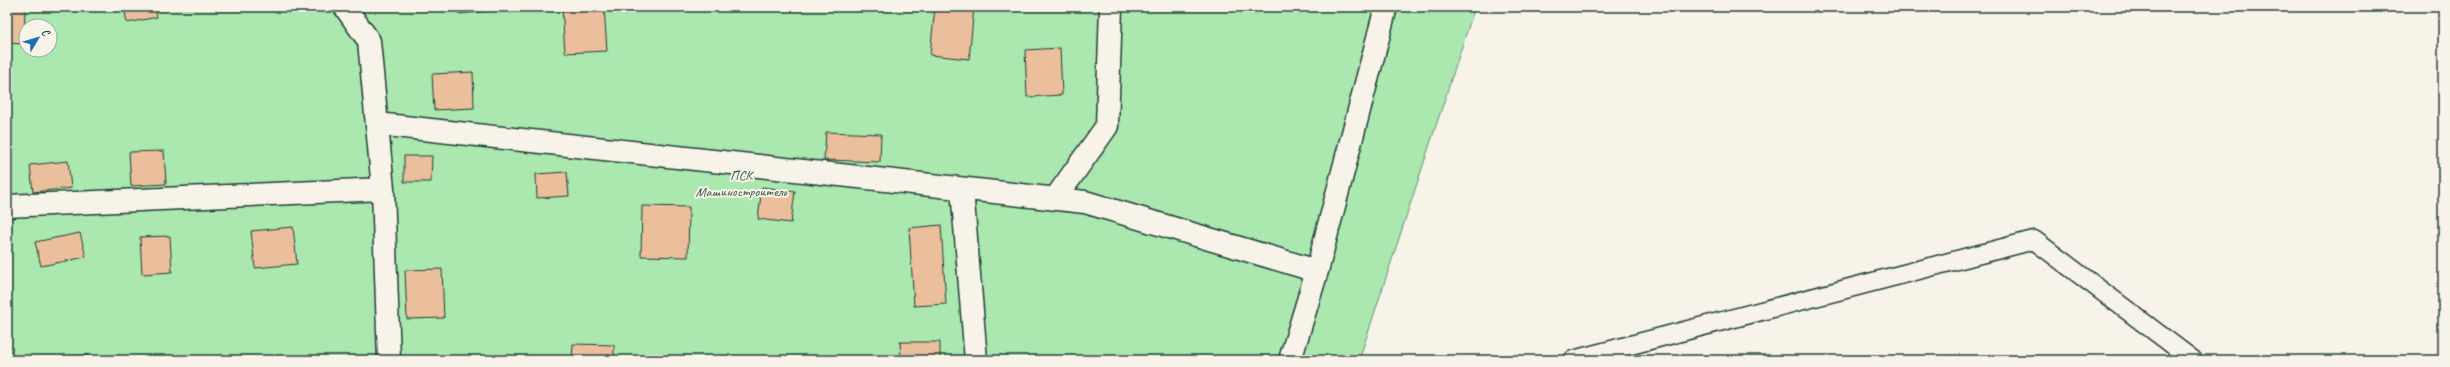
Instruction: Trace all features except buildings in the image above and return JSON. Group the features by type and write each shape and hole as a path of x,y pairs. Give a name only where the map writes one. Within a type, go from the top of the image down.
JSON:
{"street":[{"path":"345,7 369,41 383,188 389,360"},
{"path":"1055,199 1107,126 1111,7"},
{"path":"1292,359 1317,271 1386,7"},
{"path":"377,124 1085,202 1317,271"},
{"path":"7,206 383,188"},
{"path":"962,189 976,360"}],"lane":[{"path":"1573,360 2034,240 2193,360"}],"green space":[{"name":"ПСК Машиностроитель","path":"7,7 1475,7 1359,360 7,360"}]}
